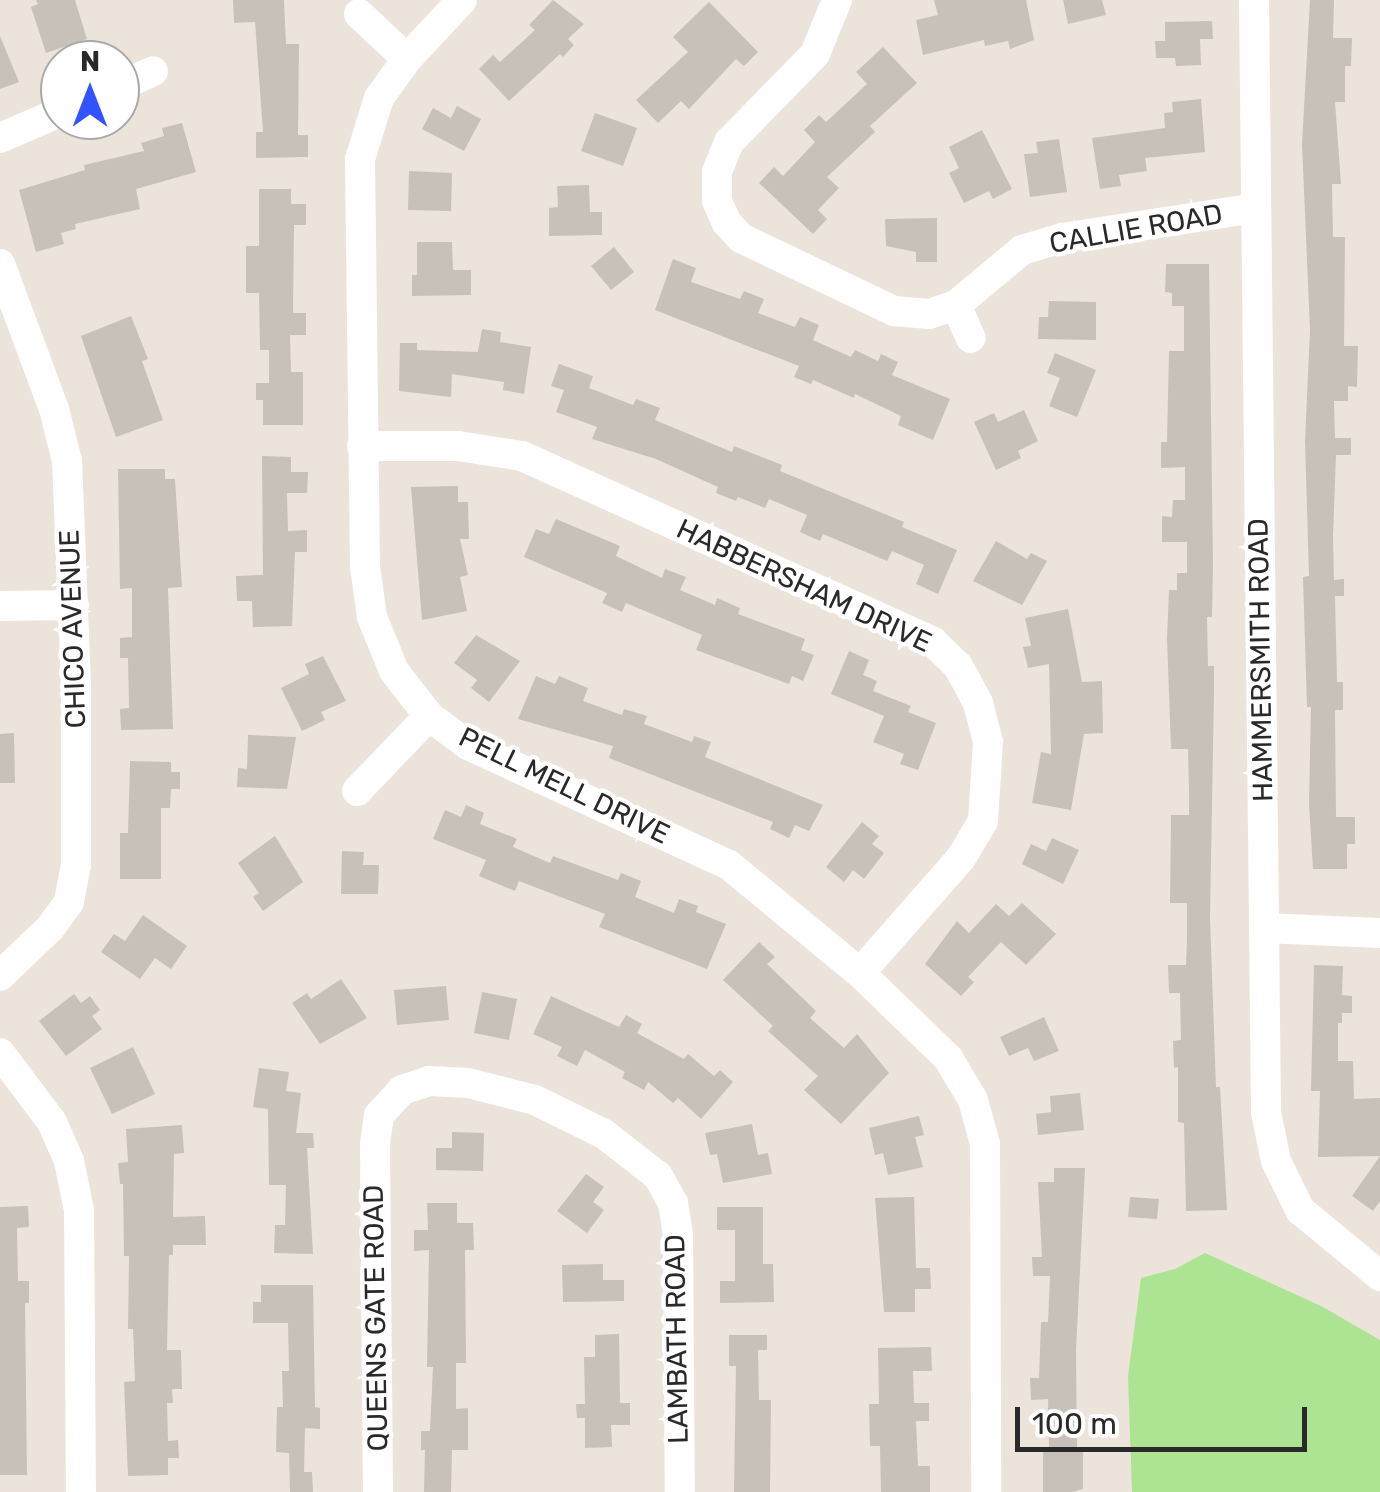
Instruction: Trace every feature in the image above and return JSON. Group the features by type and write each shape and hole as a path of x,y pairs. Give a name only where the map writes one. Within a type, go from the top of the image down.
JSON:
{"street":[{"name":"PELL MELL DRIVE","path":"462,0 407,59 380,98 360,159 365,566 372,617 394,671 429,716 468,745 729,865 860,972 948,1058 973,1100 985,1144 986,1492"},
{"path":"837,0 815,54 729,142 717,172 717,201 726,223 742,238 894,311 928,314 956,305 971,338"},
{"name":"HAMMERSMITH ROAD","path":"1254,0 1266,1112 1276,1161 1300,1210 1380,1276"},
{"path":"359,14 407,59"},
{"path":"140,77 153,71"},
{"path":"0,138 40,121"},
{"name":"CALLIE ROAD","path":"956,305 1022,250 1062,238 1256,208"},
{"name":"CHICO AVENUE","path":"0,264 54,409 67,461 74,605 73,883 69,902 50,928 0,976"},
{"name":"HABBERSHAM DRIVE","path":"362,446 458,446 522,456 934,642 958,666 978,703 988,742 983,821 961,858 860,972"},
{"path":"0,606 74,605"},
{"path":"357,791 429,716"},
{"path":"1264,928 1380,933"},
{"path":"0,1053 52,1122 69,1161 79,1210 81,1492"},
{"name":"LAMBATH ROAD","path":"374,1144 380,1115 402,1090 429,1080 468,1083 535,1100 604,1134 658,1176 673,1203 678,1234 680,1492"},
{"name":"QUEENS GATE ROAD","path":"374,1144 378,1492"}],"green space":[{"path":"1205,1253 1321,1306 1380,1340 1380,1492 1132,1492 1128,1376 1141,1278 1175,1269"}],"building":[{"path":"36,0 75,0 87,39 42,40 31,7 38,4"},
{"path":"233,0 284,0 286,44 299,44 298,135 308,135 308,157 256,158 256,132 263,132 255,22 234,23"},
{"path":"553,0 584,24 568,39 574,45 563,57 560,54 509,101 479,69 493,55 500,62 535,30 529,25"},
{"path":"934,0 1026,0 1034,40 1010,49 1008,41 985,46 984,40 923,55 916,20 938,15"},
{"path":"1063,0 1102,0 1106,15 1068,24"},
{"path":"1310,0 1334,0 1333,38 1352,38 1351,66 1345,66 1345,102 1335,102 1341,184 1332,184 1333,237 1345,237 1344,346 1358,346 1357,387 1348,386 1348,401 1334,401 1335,438 1351,438 1351,455 1336,455 1333,536 1334,580 1344,579 1344,596 1335,596 1337,682 1343,682 1343,710 1335,710 1336,817 1355,817 1355,844 1347,844 1347,869 1313,869 1309,804 1311,707 1307,707 1303,577 1309,576 1305,441 1310,330 1302,144"},
{"path":"709,2 758,52 744,66 736,59 689,109 681,101 658,123 636,100 688,52 673,37"},
{"path":"1212,21 1213,39 1200,39 1201,65 1176,66 1175,58 1156,58 1155,41 1165,41 1165,22"},
{"path":"0,36 19,82 0,89"},
{"path":"883,47 917,83 870,126 875,132 827,177 839,188 818,210 827,219 813,234 759,183 774,167 783,176 815,142 804,130 819,115 826,122 867,84 856,72"},
{"path":"1201,99 1205,152 1145,158 1147,171 1119,175 1121,186 1100,189 1092,138 1165,128 1164,113 1173,112 1172,102"},
{"path":"457,106 481,119 464,151 422,129 433,108 451,118"},
{"path":"595,113 637,128 623,166 581,151"},
{"path":"182,123 196,172 136,189 140,209 75,224 76,229 61,233 64,244 36,252 19,190 85,170 84,165 144,151 141,143 164,136 162,128"},
{"path":"982,130 1012,189 993,199 989,191 964,203 949,173 959,168 949,147"},
{"path":"1059,139 1067,192 1030,197 1024,154 1038,153 1036,142"},
{"path":"409,171 452,173 451,211 408,210"},
{"path":"589,185 590,212 602,212 602,235 549,236 549,208 558,207 557,186"},
{"path":"259,189 291,189 291,204 306,204 306,225 294,225 293,313 306,313 306,335 290,335 291,372 303,372 303,425 263,425 263,400 256,400 256,383 269,383 269,350 260,350 259,293 246,293 246,246 259,246"},
{"path":"937,218 937,262 916,262 916,252 886,246 885,219"},
{"path":"417,242 452,242 453,270 471,270 471,295 412,296 412,275 417,275"},
{"path":"614,247 634,272 611,290 591,266"},
{"path":"673,259 696,268 691,282 740,299 744,291 764,299 758,313 795,327 800,317 819,325 813,340 851,357 855,350 878,361 881,354 898,362 892,375 950,399 933,440 898,425 901,416 855,394 854,398 813,380 811,384 794,377 799,366 655,310"},
{"path":"1166,264 1209,264 1213,563 1212,617 1207,617 1208,666 1214,666 1210,918 1216,1087 1220,1087 1227,1210 1186,1211 1184,1123 1178,1122 1178,1067 1174,1068 1173,1041 1181,1040 1180,993 1169,993 1168,965 1186,965 1187,939 1187,903 1170,903 1171,815 1189,815 1189,789 1188,749 1171,749 1169,590 1177,590 1177,573 1187,573 1187,542 1162,542 1162,516 1172,517 1173,500 1185,500 1185,467 1161,468 1161,442 1167,442 1169,351 1184,351 1184,306 1172,306 1172,293 1165,292"},
{"path":"1049,301 1096,302 1096,340 1038,339 1039,317 1048,317"},
{"path":"131,316 148,359 142,361 163,420 116,437 81,336"},
{"path":"482,329 501,332 500,342 531,347 524,394 503,390 504,382 452,374 451,397 399,391 400,343 417,343 417,350 478,352"},
{"path":"1055,353 1096,370 1077,417 1049,406 1060,378 1047,373"},
{"path":"559,364 593,376 589,388 633,405 636,399 660,408 655,420 732,452 734,446 782,465 780,471 904,522 902,527 957,550 938,594 916,584 924,565 892,551 887,561 823,534 820,541 800,532 807,515 769,499 765,508 738,497 736,501 716,493 718,487 656,459 592,439 597,427 556,412 564,390 551,386"},
{"path":"1024,410 1038,441 1018,451 1021,458 996,470 974,422 994,413 998,422"},
{"path":"262,456 291,457 291,472 308,472 307,493 287,493 288,531 307,530 307,552 295,552 292,626 253,627 252,601 237,601 236,576 263,575"},
{"path":"118,469 165,469 165,479 175,479 182,587 168,588 173,729 121,730 120,709 129,708 128,658 120,658 120,638 132,637 132,588 120,589"},
{"path":"458,486 458,502 468,502 469,539 460,539 468,575 460,577 467,611 422,620 411,487"},
{"path":"556,519 620,546 616,556 662,578 665,569 686,577 680,590 715,605 717,598 740,608 738,614 805,639 801,650 814,655 803,681 792,676 789,684 696,650 702,635 626,603 622,612 602,603 607,593 524,557 536,529 549,534"},
{"path":"996,541 1027,559 1031,553 1047,561 1022,605 973,581"},
{"path":"1068,609 1082,682 1102,681 1103,733 1084,734 1071,810 1032,803 1041,752 1051,754 1049,664 1028,668 1023,647 1031,646 1025,618"},
{"path":"476,635 520,661 489,702 471,688 477,680 454,663"},
{"path":"849,651 869,660 863,675 877,681 873,691 911,706 908,712 936,723 918,770 900,764 904,754 873,742 884,716 831,694"},
{"path":"323,656 346,701 321,712 325,720 302,731 281,688 309,674 305,664"},
{"path":"536,676 555,684 559,676 588,688 583,701 622,715 624,709 647,716 644,724 692,742 694,736 711,742 705,757 823,805 809,831 795,825 789,838 770,829 773,822 609,758 613,746 518,719"},
{"path":"14,733 15,783 0,783 0,734"},
{"path":"248,735 296,737 287,789 237,787 238,768 247,769"},
{"path":"130,761 171,762 171,772 180,772 180,789 171,789 170,808 161,808 161,879 120,879 120,833 128,833"},
{"path":"466,805 484,813 480,824 517,839 513,847 550,863 553,856 618,880 621,873 641,881 635,897 674,913 679,899 698,906 696,912 726,924 707,969 599,927 605,914 519,881 515,891 479,876 486,860 433,839 445,810 461,817"},
{"path":"862,822 879,836 872,844 884,853 864,879 853,870 844,882 826,867"},
{"path":"275,836 303,882 263,911 253,897 259,893 238,863"},
{"path":"1052,838 1079,850 1063,884 1022,864 1031,844 1046,851"},
{"path":"342,851 364,852 363,865 379,865 378,894 341,894"},
{"path":"1022,903 1056,934 1026,965 1001,942 968,977 974,982 961,996 925,964 957,921 969,933 996,904 1009,916"},
{"path":"143,915 187,946 171,969 155,958 140,979 101,952 114,934 125,941"},
{"path":"759,942 775,957 767,964 816,1011 810,1018 844,1048 857,1034 889,1073 841,1124 804,1090 818,1076 768,1031 773,1026 723,980"},
{"path":"1314,965 1343,966 1342,995 1352,996 1352,1013 1342,1013 1342,1023 1338,1023 1338,1061 1353,1061 1354,1099 1380,1098 1380,1156 1318,1157 1320,1091 1311,1091"},
{"path":"341,979 367,1018 320,1044 292,1003 307,993 311,999"},
{"path":"446,986 449,1020 397,1025 394,990"},
{"path":"482,992 517,999 509,1040 474,1033"},
{"path":"74,994 81,1003 90,996 100,1010 92,1016 102,1029 66,1056 39,1021"},
{"path":"551,996 619,1027 626,1015 642,1024 637,1033 684,1059 688,1054 714,1076 720,1070 733,1082 701,1119 678,1098 673,1103 648,1082 644,1090 622,1078 625,1072 585,1050 577,1066 557,1056 562,1047 533,1034"},
{"path":"1044,1017 1059,1051 1034,1061 1028,1048 1009,1056 1000,1037"},
{"path":"133,1047 155,1094 112,1114 90,1068"},
{"path":"259,1068 289,1072 286,1091 301,1093 296,1133 313,1133 314,1148 307,1148 313,1254 274,1253 275,1225 285,1225 286,1185 269,1185 268,1109 253,1107"},
{"path":"1080,1093 1084,1130 1038,1135 1036,1114 1051,1112 1050,1096"},
{"path":"919,1116 924,1135 915,1137 923,1167 888,1175 883,1153 875,1155 869,1128"},
{"path":"752,1124 758,1155 768,1153 772,1174 723,1183 717,1154 710,1155 705,1133"},
{"path":"182,1125 184,1153 174,1154 173,1217 205,1216 206,1245 173,1245 173,1255 169,1255 167,1350 181,1350 182,1389 172,1389 173,1403 167,1403 168,1441 178,1440 179,1458 168,1458 168,1475 128,1476 124,1382 135,1381 133,1329 128,1329 129,1256 124,1256 123,1184 118,1163 128,1162 126,1129"},
{"path":"452,1132 484,1133 483,1171 436,1170 436,1148 452,1148"},
{"path":"1380,1156 1380,1201 1373,1211 1352,1196"},
{"path":"1054,1168 1085,1168 1076,1351 1077,1447 1083,1447 1083,1489 1072,1492 1043,1492 1043,1447 1049,1447 1048,1399 1031,1400 1030,1378 1039,1378 1041,1322 1048,1322 1050,1276 1033,1276 1032,1257 1042,1257 1038,1182 1054,1182"},
{"path":"586,1174 604,1187 593,1202 604,1210 587,1233 557,1211"},
{"path":"914,1197 916,1268 930,1268 931,1289 915,1289 915,1312 884,1312 875,1198"},
{"path":"1130,1197 1159,1199 1157,1219 1128,1217"},
{"path":"427,1203 457,1203 457,1223 473,1223 474,1250 465,1250 466,1363 456,1363 456,1409 468,1408 468,1450 452,1450 451,1492 424,1492 425,1450 421,1450 421,1431 430,1431 433,1367 427,1367 429,1250 414,1251 414,1230 428,1230"},
{"path":"28,1206 29,1227 17,1228 18,1281 29,1281 29,1303 25,1303 27,1475 0,1475 0,1207"},
{"path":"717,1207 763,1207 763,1264 773,1264 774,1302 720,1303 720,1281 735,1281 735,1230 717,1230"},
{"path":"603,1264 603,1280 624,1280 624,1301 563,1302 562,1265"},
{"path":"261,1285 313,1285 315,1407 320,1408 320,1429 305,1428 304,1472 312,1472 313,1492 290,1492 289,1453 276,1452 277,1407 283,1407 282,1371 289,1371 288,1323 253,1323 253,1302 261,1302"},
{"path":"619,1334 620,1403 630,1403 630,1425 611,1425 612,1447 585,1448 585,1418 577,1418 576,1404 585,1404 584,1357 595,1357 595,1335"},
{"path":"729,1335 767,1335 767,1350 758,1350 759,1400 771,1400 770,1492 734,1492 736,1366 729,1366"},
{"path":"931,1347 932,1371 913,1371 914,1403 929,1403 929,1421 916,1421 918,1466 930,1466 930,1492 881,1492 880,1446 870,1446 869,1404 879,1404 878,1348"}]}
